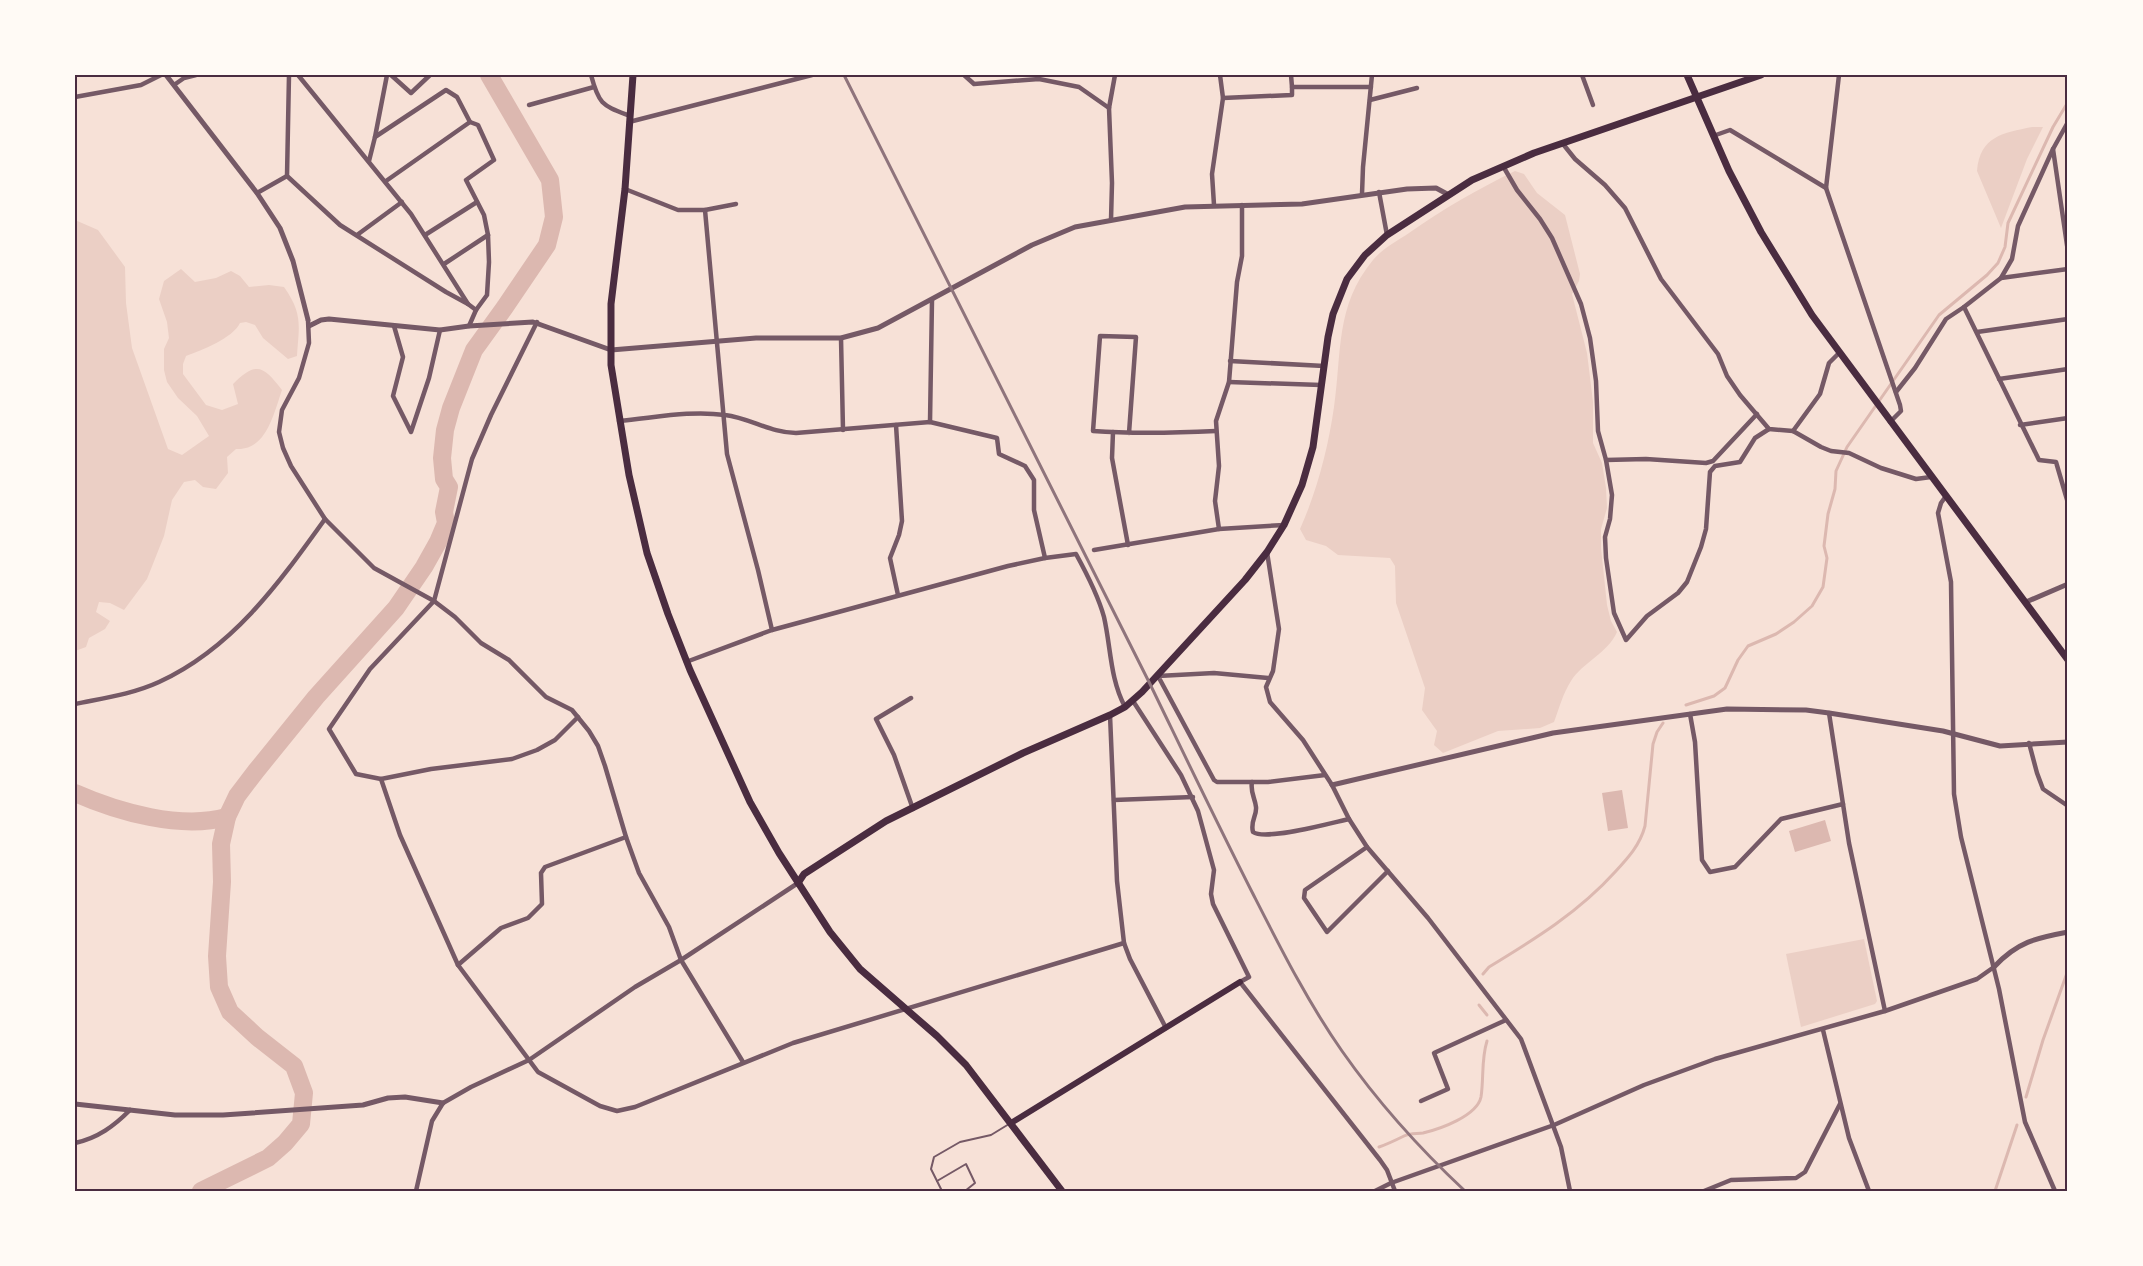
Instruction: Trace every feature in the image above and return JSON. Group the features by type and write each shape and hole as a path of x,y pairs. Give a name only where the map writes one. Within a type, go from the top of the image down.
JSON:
{"main road":[{"path":"633,75 625,189 611,304 611,350 619,421 647,553 686,662 750,802 798,883 847,954 860,969 966,1065 1062,1191"},
{"path":"1687,75 1729,171 1793,286 1839,353 2068,660"},
{"path":"798,883 804,874 862,835 912,808 1023,753 1125,707 1158,676 1245,580 1284,525 1302,485 1313,447 1333,314 1347,279 1365,255 1387,236 1472,180 1503,166 1761,75"},
{"path":"1011,1124 1240,982"}],"street":[{"path":"75,97 141,85 161,75"},
{"path":"166,75 257,193 280,228 293,261 309,323 309,343 299,378 282,410 279,432 291,466 325,519 374,568 434,601 455,617 481,643 509,660 546,697 572,711 578,717 598,746 639,873 669,927 681,960 743,1062"},
{"path":"174,85 184,78 196,75"},
{"path":"289,75 287,176 340,225 357,235 362,241 476,310"},
{"path":"298,75 402,202 468,304"},
{"path":"369,161 389,75 411,93 430,75"},
{"path":"591,75 598,99 630,119 812,75"},
{"path":"964,75 974,84 1039,79 1079,87 1109,108"},
{"path":"1111,220 1109,108 1115,75"},
{"path":"1214,205 1212,174 1223,98 1220,75"},
{"path":"1223,98 1292,95 1291,75"},
{"path":"1362,194 1372,75"},
{"path":"1582,75 1593,105"},
{"path":"1839,75 1826,188 1896,392 1901,411 1890,422"},
{"path":"529,105 594,87"},
{"path":"1292,87 1371,87"},
{"path":"1370,100 1417,88"},
{"path":"375,137 446,90 457,97 470,122 478,125 494,160 466,180 484,215 488,235 489,262 487,295 476,310 469,326"},
{"path":"386,181 470,122"},
{"path":"1896,392 1915,368 1946,319 2001,278 2012,259 2018,226 2053,149 2068,122"},
{"path":"1713,136 1730,130 1826,188"},
{"path":"1563,144 1575,159 1605,185 1625,208 1661,279 1718,354 1727,375 1740,395 1769,429"},
{"path":"2053,149 2068,252"},
{"path":"1503,166 1517,190 1552,238 1581,304 1590,338 1596,381 1598,431 1612,495 1610,519 1605,537 1606,558 1614,614 1626,640 1647,616 1687,582 1704,538 1710,472 1715,466 1740,462 1755,438 1769,429 1793,431 1831,451 1850,453 1881,468 1916,479 1931,477"},
{"path":"257,193 287,176"},
{"path":"309,323 329,319 440,330 478,325 537,322 611,350 784,337 841,338 878,328 1051,235 1075,227 1185,207 1302,204 1362,194 1436,188 1449,195"},
{"path":"625,189 678,210 705,210 736,204"},
{"path":"1379,192 1387,236"},
{"path":"357,235 402,202"},
{"path":"425,235 477,202"},
{"path":"1219,530 1215,501 1219,466 1216,421 1229,382 1242,256 1242,205"},
{"path":"705,210 727,454 758,570 771,630"},
{"path":"444,264 488,235"},
{"path":"2001,278 2068,269"},
{"path":"930,422 932,300"},
{"path":"1964,307 2039,460 2056,462 2068,503"},
{"path":"1977,332 2068,319"},
{"path":"537,322 472,459 434,601 370,669 329,729 356,774 381,779 431,769 512,759 537,750 555,740 578,717"},
{"path":"394,326 403,357 393,396 411,432 429,378 440,330"},
{"path":"1129,433 1136,337 1100,336 1093,431 1129,433 1216,431"},
{"path":"841,338 843,430"},
{"path":"1793,431 1820,394 1829,363 1839,353"},
{"path":"1230,362 1324,366"},
{"path":"1999,379 2068,369"},
{"path":"1229,382 1321,385"},
{"path":"619,421 696,414 723,414 744,418 768,429 785,433 930,422 997,438 999,454 1025,466 1034,480 1034,510 1045,558"},
{"path":"1606,460 1646,459 1706,463 1713,461 1756,414"},
{"path":"2020,425 2068,418"},
{"path":"896,425 902,521 900,535 890,558 898,595"},
{"path":"1113,432 1112,458 1128,545"},
{"path":"2061,477 2068,474"},
{"path":"1946,496 1938,513 1951,582 1954,794 1961,837 1994,967 2025,1122 2055,1191"},
{"path":"75,704 128,693 160,681 216,647 245,622 266,598 325,519"},
{"path":"1094,550 1219,530 1284,525"},
{"path":"1267,552 1279,629 1273,671 1266,687 1270,702 1303,740 1367,847 1428,918 1521,1039 1554,1125 1570,1191"},
{"path":"686,662 771,630 1045,558 1076,554 1098,597 1104,618 1116,689 1125,707"},
{"path":"2026,602 2068,584"},
{"path":"1268,678 1214,673 1158,676 1217,782 1252,782 1325,775"},
{"path":"912,698 876,719 894,755 912,808"},
{"path":"1133,701 1193,797 1212,857 1213,904 1249,976 1240,982 1380,1160 1387,1170 1395,1191"},
{"path":"1332,785 1552,733 1687,714 1750,709 1829,713 1953,733 2000,746 2068,742"},
{"path":"1829,713 1849,843 1885,1011"},
{"path":"1687,714 1695,742 1702,860 1710,872 1735,867 1781,819 1844,804"},
{"path":"1110,715 1117,881 1124,943 1166,1028"},
{"path":"2029,743 2043,789 2068,806"},
{"path":"381,779 412,865 458,965 538,1072 600,1106 617,1111 635,1107 794,1043 1124,943"},
{"path":"1252,782 1251,790 1257,810 1251,824 1253,832 1257,835 1274,835 1349,819"},
{"path":"1114,800 1193,797"},
{"path":"458,965 501,928 528,918 542,904 541,873 545,867 626,837"},
{"path":"1367,847 1305,890 1304,897 1327,932 1388,871"},
{"path":"416,1191 432,1121 443,1103 529,1060 636,987 798,883"},
{"path":"1375,1191 1554,1125 1644,1085 1715,1059 1823,1030 1977,979 1994,967 2011,950 2026,942 2068,932"},
{"path":"1421,1101 1448,1089 1434,1053 1506,1020"},
{"path":"1823,1030 1849,1138 1869,1191"},
{"path":"75,1104 187,1115 223,1115 363,1105 388,1098 405,1097 443,1103"},
{"path":"1704,1191 1731,1180 1796,1178 1805,1172 1840,1104"},
{"path":"75,1143 90,1140 116,1125 130,1110"}],"lane":[{"path":"942,1191 931,1169 934,1157 960,1142 991,1135 1011,1124"},
{"path":"936,1181 966,1164 975,1183 965,1191"}],"shaded area":[{"path":"2043,127 2027,159 2001,228 1977,171 1979,159 1988,143 1995,138 2012,131"},
{"path":"1515,171 1524,174 1537,193 1565,215 1580,274 1572,294 1587,353 1593,402 1593,443 1602,463 1606,488 1607,508 1601,529 1601,548 1607,605 1611,621 1617,632 1608,646 1582,668 1571,681 1554,722 1540,728 1498,731 1443,753 1434,745 1437,731 1422,710 1425,688 1396,603 1395,566 1390,558 1338,555 1326,546 1306,540 1300,529 1317,485 1329,438 1342,330 1352,295 1361,277 1373,260 1390,245 1461,200"},
{"path":"75,220 98,230 125,267 126,303 132,348 168,449 182,455 209,436 197,416 178,398 167,382 164,370 164,349 169,338 167,322 159,299 164,281 181,269 195,282 216,278 231,271 240,276 249,287 269,285 284,287 297,313 299,328 297,356 288,359 263,338 255,325 246,322 240,323 231,334 216,343 186,356 183,374 206,405 222,410 238,404 233,384 241,376 254,369 265,372 282,390 272,419 262,437 255,444 247,448 236,449 227,457 228,473 216,489 203,487 195,480 184,482 172,500 164,536 147,579 124,610 110,603 99,602 96,612 110,621 105,629 89,638 86,647 75,651"},
{"path":"1622,790 1628,828 1608,831 1602,793"},
{"path":"1825,820 1831,841 1795,852 1789,831"},
{"path":"1864,939 1877,1001 1875,1004 1801,1027 1786,954"}],"waterway":[{"path":"201,1191 268,1158 285,1143 301,1124 304,1093 294,1066 230,1012 219,987 217,956 222,882 221,844 227,817 237,796 256,771 316,697 396,608 438,542 446,523 444,512 449,487 444,479 442,458 445,430 451,408 474,350 547,245 554,217 550,180 489,75"},
{"path":"1686,705 1714,696 1725,688 1738,660 1748,646 1776,634 1812,606 1823,587 1827,558 1824,546 1828,514 1835,489 1836,471 1847,447 1939,315 1998,263 2005,247 2008,223 2053,127 2068,102"},
{"path":"1483,974 1489,967 1540,935 1587,900 1633,851 1645,826 1653,744 1663,723"},
{"path":"75,793 110,807 150,817 190,821 227,817"},
{"path":"2026,1097 2067,973"},
{"path":"1479,1005 1487,1015"},
{"path":"1379,1147 1406,1135 1423,1133 1448,1125 1473,1110 1481,1097 1487,1041"},
{"path":"1995,1191 2017,1125"}],"railway":[{"path":"844,75 1294,973 1329,1032 1384,1106 1465,1191"}]}
